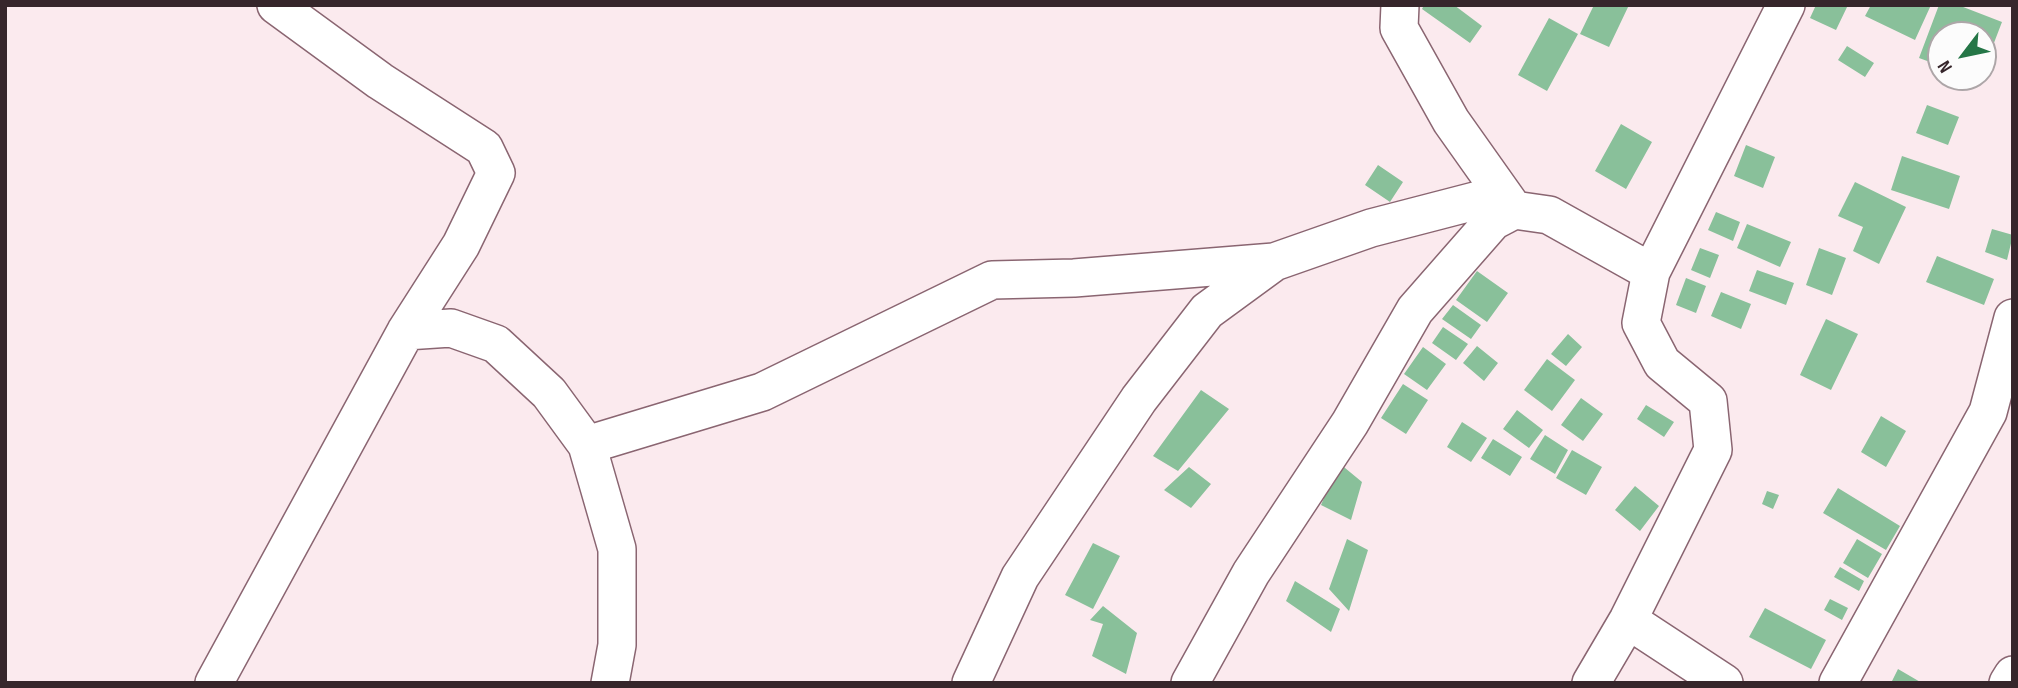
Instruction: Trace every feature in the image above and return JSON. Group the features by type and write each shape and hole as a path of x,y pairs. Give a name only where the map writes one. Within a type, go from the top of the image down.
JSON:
{"street":[{"path":"214,683 405,331 461,245 496,173 484,148 380,81 276,5"},
{"path":"1400,5 1399,28 1451,121 1508,202"},
{"path":"1591,683 1628,620 1713,450 1708,401 1662,363 1640,323 1651,272 1786,5"},
{"path":"587,444 762,392 992,280 1074,278 1274,262 1371,228 1508,202 1549,215 1651,272"},
{"path":"1190,683 1251,573 1350,423 1415,310 1508,202"},
{"path":"971,683 1020,577 1139,398 1208,312 1274,262"},
{"path":"1838,683 1988,412 2013,318"},
{"path":"405,331 451,328 496,344 549,393 587,444 617,550 617,645 610,683"},
{"path":"1628,620 1724,683"},
{"path":"2008,683 2013,675"}],"building":[{"path":"1424,5 1454,5 1482,26 1470,43 1422,9"},
{"path":"1594,5 1629,5 1609,47 1580,34"},
{"path":"1816,5 1848,5 1836,30 1810,18"},
{"path":"1871,5 1931,5 1915,40 1865,16"},
{"path":"1939,5 1958,5 2002,22 1997,35 1997,21 1933,21"},
{"path":"1549,18 1578,34 1547,91 1518,75"},
{"path":"1927,37 1927,61 1919,58"},
{"path":"1847,46 1874,63 1865,77 1838,60"},
{"path":"1927,105 1959,117 1948,145 1916,133"},
{"path":"1621,124 1652,142 1626,189 1595,171"},
{"path":"1746,145 1775,157 1763,188 1734,176"},
{"path":"1902,156 1960,176 1949,209 1891,190"},
{"path":"1378,165 1403,182 1390,202 1365,185"},
{"path":"1855,182 1906,207 1879,264 1853,251 1863,227 1838,216"},
{"path":"1716,212 1740,222 1733,241 1708,230"},
{"path":"1747,224 1791,242 1780,267 1737,248"},
{"path":"1992,229 2013,235 2007,260 1985,252"},
{"path":"1700,248 1719,255 1710,278 1691,270"},
{"path":"1819,248 1846,258 1832,295 1806,285"},
{"path":"1937,256 1994,279 1984,305 1926,282"},
{"path":"1757,270 1794,283 1786,305 1749,291"},
{"path":"1477,271 1508,293 1487,322 1456,300"},
{"path":"1686,278 1706,286 1696,313 1676,305"},
{"path":"1721,292 1751,304 1741,329 1711,316"},
{"path":"1453,305 1481,325 1471,339 1442,319"},
{"path":"1826,319 1858,334 1831,390 1800,375"},
{"path":"1443,327 1468,344 1456,360 1432,343"},
{"path":"1568,334 1582,347 1566,366 1551,354"},
{"path":"1477,346 1498,363 1484,381 1463,363"},
{"path":"1423,347 1446,364 1427,390 1404,374"},
{"path":"1547,359 1575,380 1552,411 1524,390"},
{"path":"1403,384 1428,400 1406,434 1381,418"},
{"path":"1201,390 1229,409 1178,471 1153,456"},
{"path":"1581,398 1603,414 1583,441 1561,425"},
{"path":"1646,405 1674,422 1664,437 1637,419"},
{"path":"1517,410 1543,430 1529,448 1503,429"},
{"path":"1881,416 1906,431 1886,467 1861,452"},
{"path":"1462,422 1487,438 1471,462 1447,447"},
{"path":"1545,435 1568,450 1555,474 1530,459"},
{"path":"1493,439 1522,457 1510,476 1481,458"},
{"path":"1572,450 1602,467 1586,495 1556,478"},
{"path":"1339,463 1362,482 1351,520 1321,505"},
{"path":"1189,467 1211,484 1191,508 1164,490"},
{"path":"1635,486 1659,506 1640,531 1615,510"},
{"path":"1838,488 1900,526 1886,550 1823,513"},
{"path":"1767,491 1779,495 1773,509 1762,504"},
{"path":"1347,539 1368,550 1349,611 1329,589"},
{"path":"1857,539 1882,554 1868,578 1843,563"},
{"path":"1093,543 1120,556 1093,609 1065,595"},
{"path":"1840,567 1864,581 1859,591 1834,577"},
{"path":"1295,581 1340,609 1331,632 1286,601"},
{"path":"1830,599 1848,608 1842,620 1824,610"},
{"path":"1103,606 1137,633 1126,674 1092,656 1103,624 1090,620"},
{"path":"1765,608 1826,640 1811,669 1749,637"},
{"path":"1898,669 1922,683 1891,683"}]}
